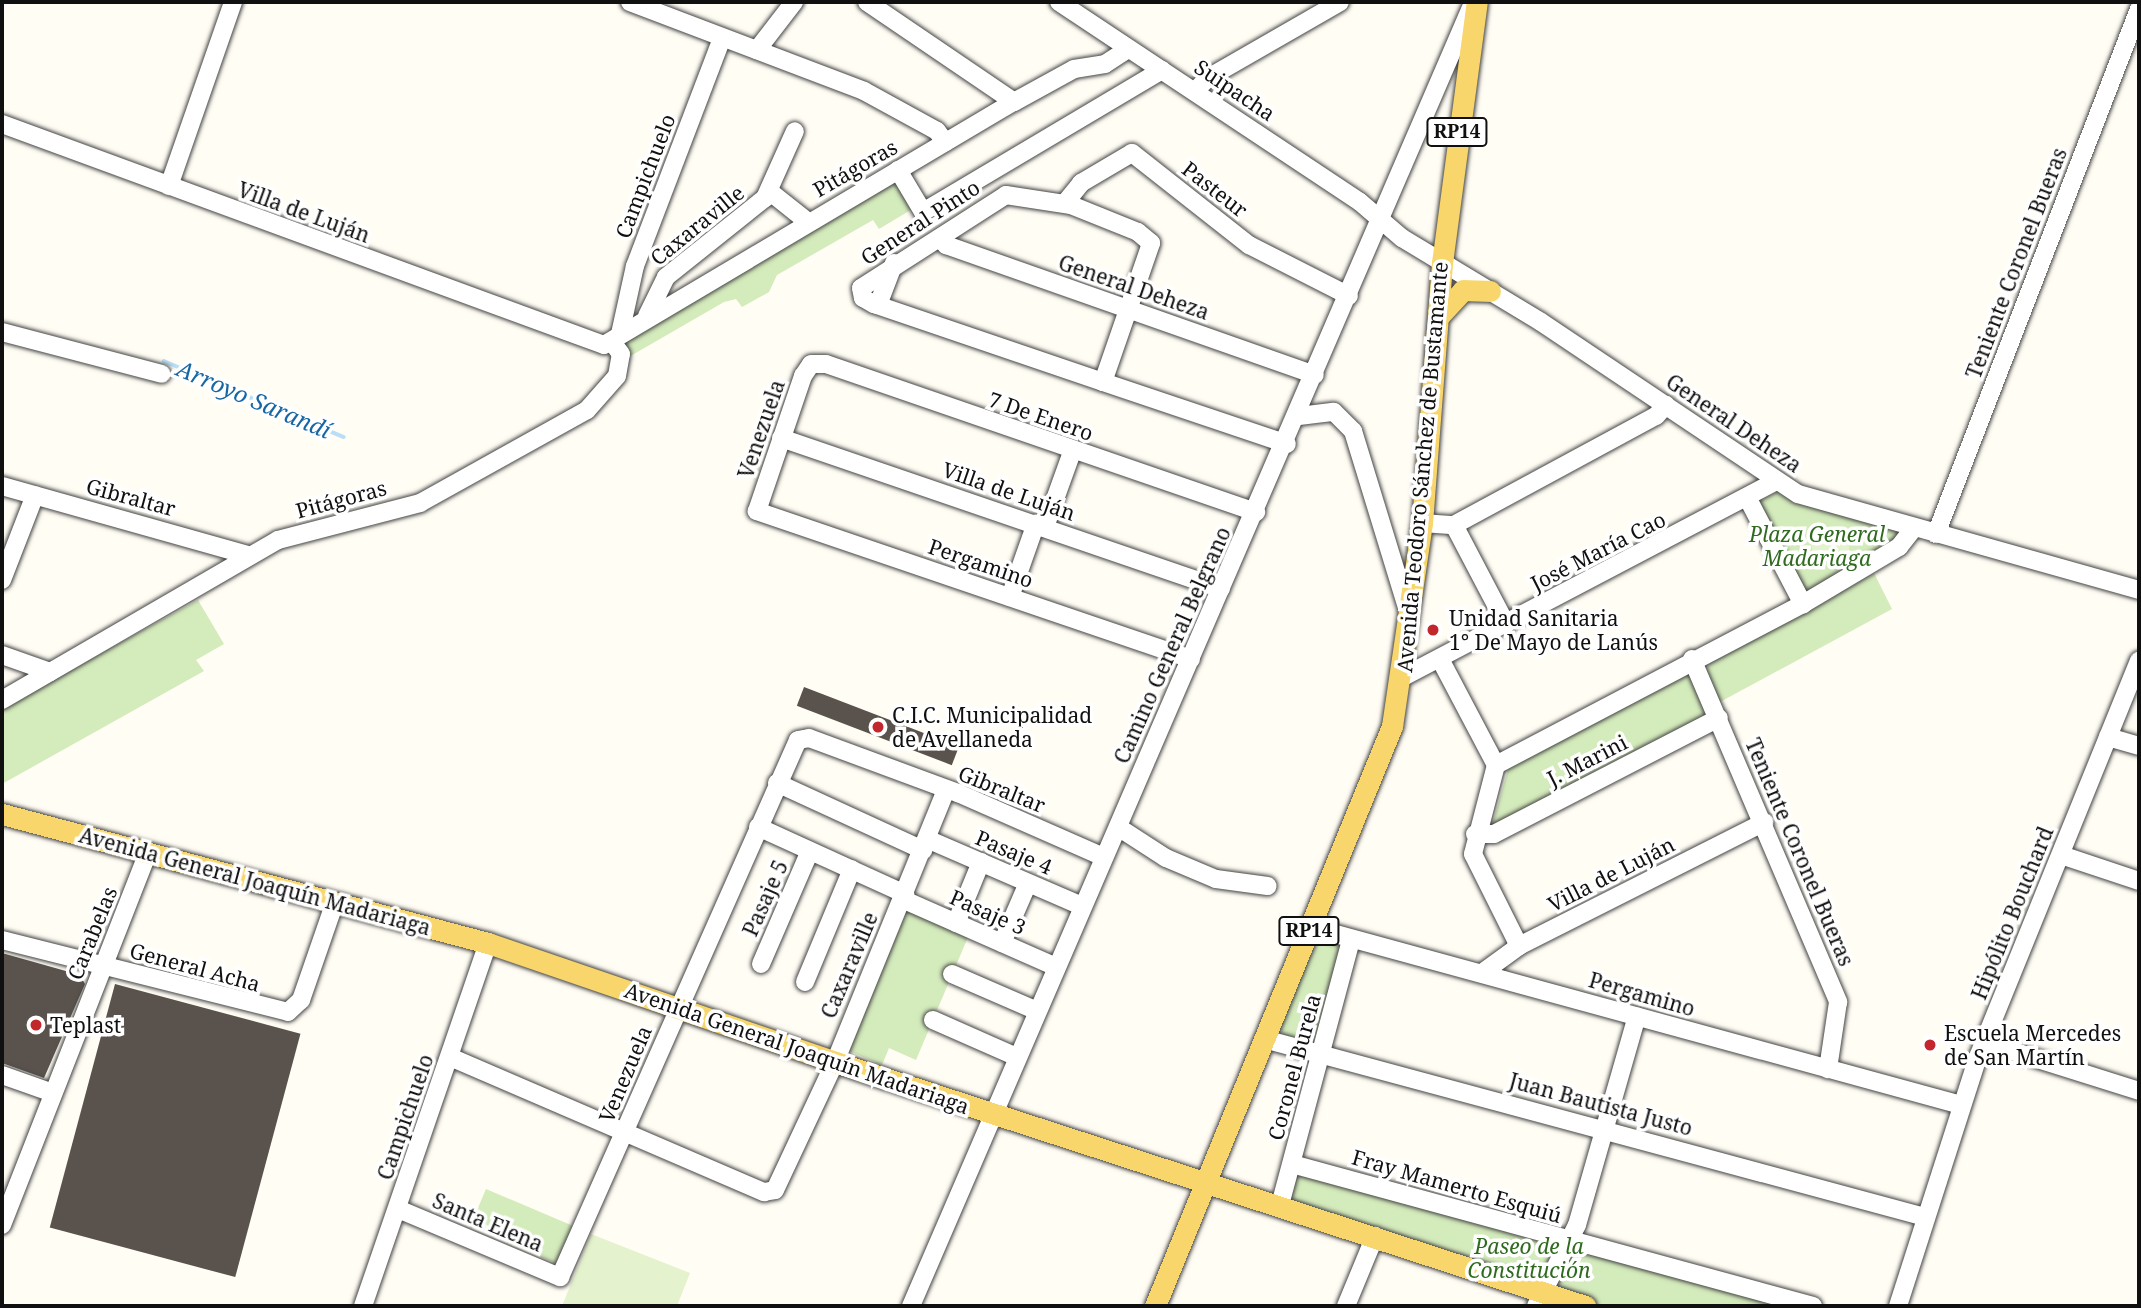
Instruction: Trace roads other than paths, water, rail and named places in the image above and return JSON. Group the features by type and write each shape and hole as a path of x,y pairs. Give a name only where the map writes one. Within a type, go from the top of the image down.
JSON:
{"main road":[{"name":"Avenida Teodoro Sánchez de Bustamante","path":"1155,1306 1384,751 1403,677 1422,523 1442,263 1475,2"},
{"path":"1439,316 1463,290 1490,291"},
{"name":"Avenida General Joaquín Madariaga","path":"2,814 488,943 835,1062 1375,1236 1539,1299 1585,1306"}],"street":[{"path":"169,186 233,2"},
{"path":"630,2 650,5 722,37 864,91 937,131 945,142"},
{"path":"757,50 794,2"},
{"path":"867,2 1014,102"},
{"name":"Suipacha","path":"1059,2 1128,49 1196,90 1381,221"},
{"path":"1196,90 1208,78 1340,2"},
{"name":"Camino General Belgrano","path":"911,1306 1082,906 1287,444 1475,2"},
{"name":"Teniente Coronel Bueras","path":"1936,534 2131,54 2139,9"},
{"name":"Campichuelo","path":"616,338 635,266 722,37"},
{"name":"Pitágoras","path":"2,700 248,555 286,537 420,503 587,410 617,376 621,354 616,338 647,316 1014,102 1074,69 1105,64 1128,49"},
{"path":"898,170 923,212 1162,70"},
{"name":"Villa de Luján","path":"2,124 590,341 616,338"},
{"name":"Caxaraville","path":"647,316 666,277 769,191 794,131"},
{"name":"Pasteur","path":"1065,203 1081,183 1132,153 1249,245 1349,296"},
{"path":"769,191 807,222"},
{"name":"General Pinto","path":"1065,203 1014,195 1001,197 941,238 894,263 871,301 1103,382"},
{"path":"1065,203 1150,238 1103,382 1287,444"},
{"name":"General Deheza","path":"1381,221 1442,263 1666,405 1776,481 1807,498 2139,590"},
{"name":"General Deheza","path":"941,238 946,245 1315,375"},
{"path":"2,332 162,374"},
{"name":"Venezuela","path":"757,511 811,364"},
{"name":"7 De Enero","path":"811,364 826,364 1072,452 1256,512"},
{"path":"1422,523 1454,524 1656,416 1666,405"},
{"path":"1299,416 1334,412 1353,431 1410,617"},
{"name":"Villa de Luján","path":"782,438 1221,589"},
{"path":"1010,597 1072,452"},
{"name":"José María Cao","path":"1403,677 1748,499 1776,481"},
{"name":"Gibraltar","path":"2,486 248,555"},
{"path":"2,580 35,495"},
{"path":"1748,499 1803,604"},
{"name":"Pergamino","path":"757,511 1191,659"},
{"path":"1454,524 1506,624"},
{"path":"1520,946 1475,861 1475,834 1496,765 1692,659 1803,604 1899,547 1914,528"},
{"path":"2,655 50,672"},
{"path":"1440,659 1496,765"},
{"name":"Teniente Coronel Bueras","path":"1692,659 1764,822 1838,1002 1828,1069"},
{"name":"Hipólito Bouchard","path":"1898,1306 1961,1105 1984,1042 2139,660"},
{"name":"J. Marini","path":"1475,834 1494,834 1719,718"},
{"path":"2108,737 2139,746"},
{"name":"Gibraltar","path":"803,738 946,790 1104,857"},
{"name":"Venezuela","path":"560,1277 794,744 803,738"},
{"name":"Pasaje 4","path":"777,783 925,845 981,862 1082,906"},
{"name":"Caxaraville","path":"625,1132 770,1192 835,1062 946,790"},
{"name":"Villa de Luján","path":"1482,973 1520,946 1764,822"},
{"name":"Pasaje 3","path":"758,827 852,869 956,923 1056,967"},
{"path":"1118,827 1166,858 1216,879 1268,886"},
{"name":"Pasaje 5","path":"761,964 810,851"},
{"name":"Carabelas","path":"2,1225 148,853"},
{"path":"2061,855 2139,881"},
{"path":"956,923 981,862"},
{"path":"805,982 852,869"},
{"path":"1002,943 1028,883"},
{"name":"General Acha","path":"2,940 280,1013 295,1009 335,902"},
{"name":"Pergamino","path":"1310,927 1961,1105"},
{"name":"Coronel Burela","path":"1280,1205 1351,940"},
{"name":"Campichuelo","path":"363,1306 488,943"},
{"path":"952,974 1037,1012"},
{"path":"1539,1299 1571,1241 1637,1016"},
{"path":"933,1020 1017,1056"},
{"name":"Juan Bautista Justo","path":"1264,1039 1925,1217"},
{"path":"1984,1042 2139,1091"},
{"path":"450,1057 625,1132"},
{"path":"2,1075 53,1093"},
{"name":"Fray Mamerto Esquiú","path":"1292,1164 1813,1306"},
{"name":"Santa Elena","path":"398,1209 560,1277"},
{"path":"1346,1306 1375,1236"}],"waterway":[{"name":"Arroyo Sarandí","path":"164,361 344,437"}],"place":[{"name":"Unidad Sanitaria 1° De Mayo de Lanús","path":"1433,630"},
{"name":"C.I.C. Municipalidad de Avellaneda","path":"878,727"},
{"name":"Teplast","path":"36,1025"},
{"name":"Escuela Mercedes de San Martín","path":"1930,1045"}],"park label":[{"name":"Plaza General Madariaga","path":"1817,546"},
{"name":"Paseo de la Constitución","path":"1529,1258"}]}
